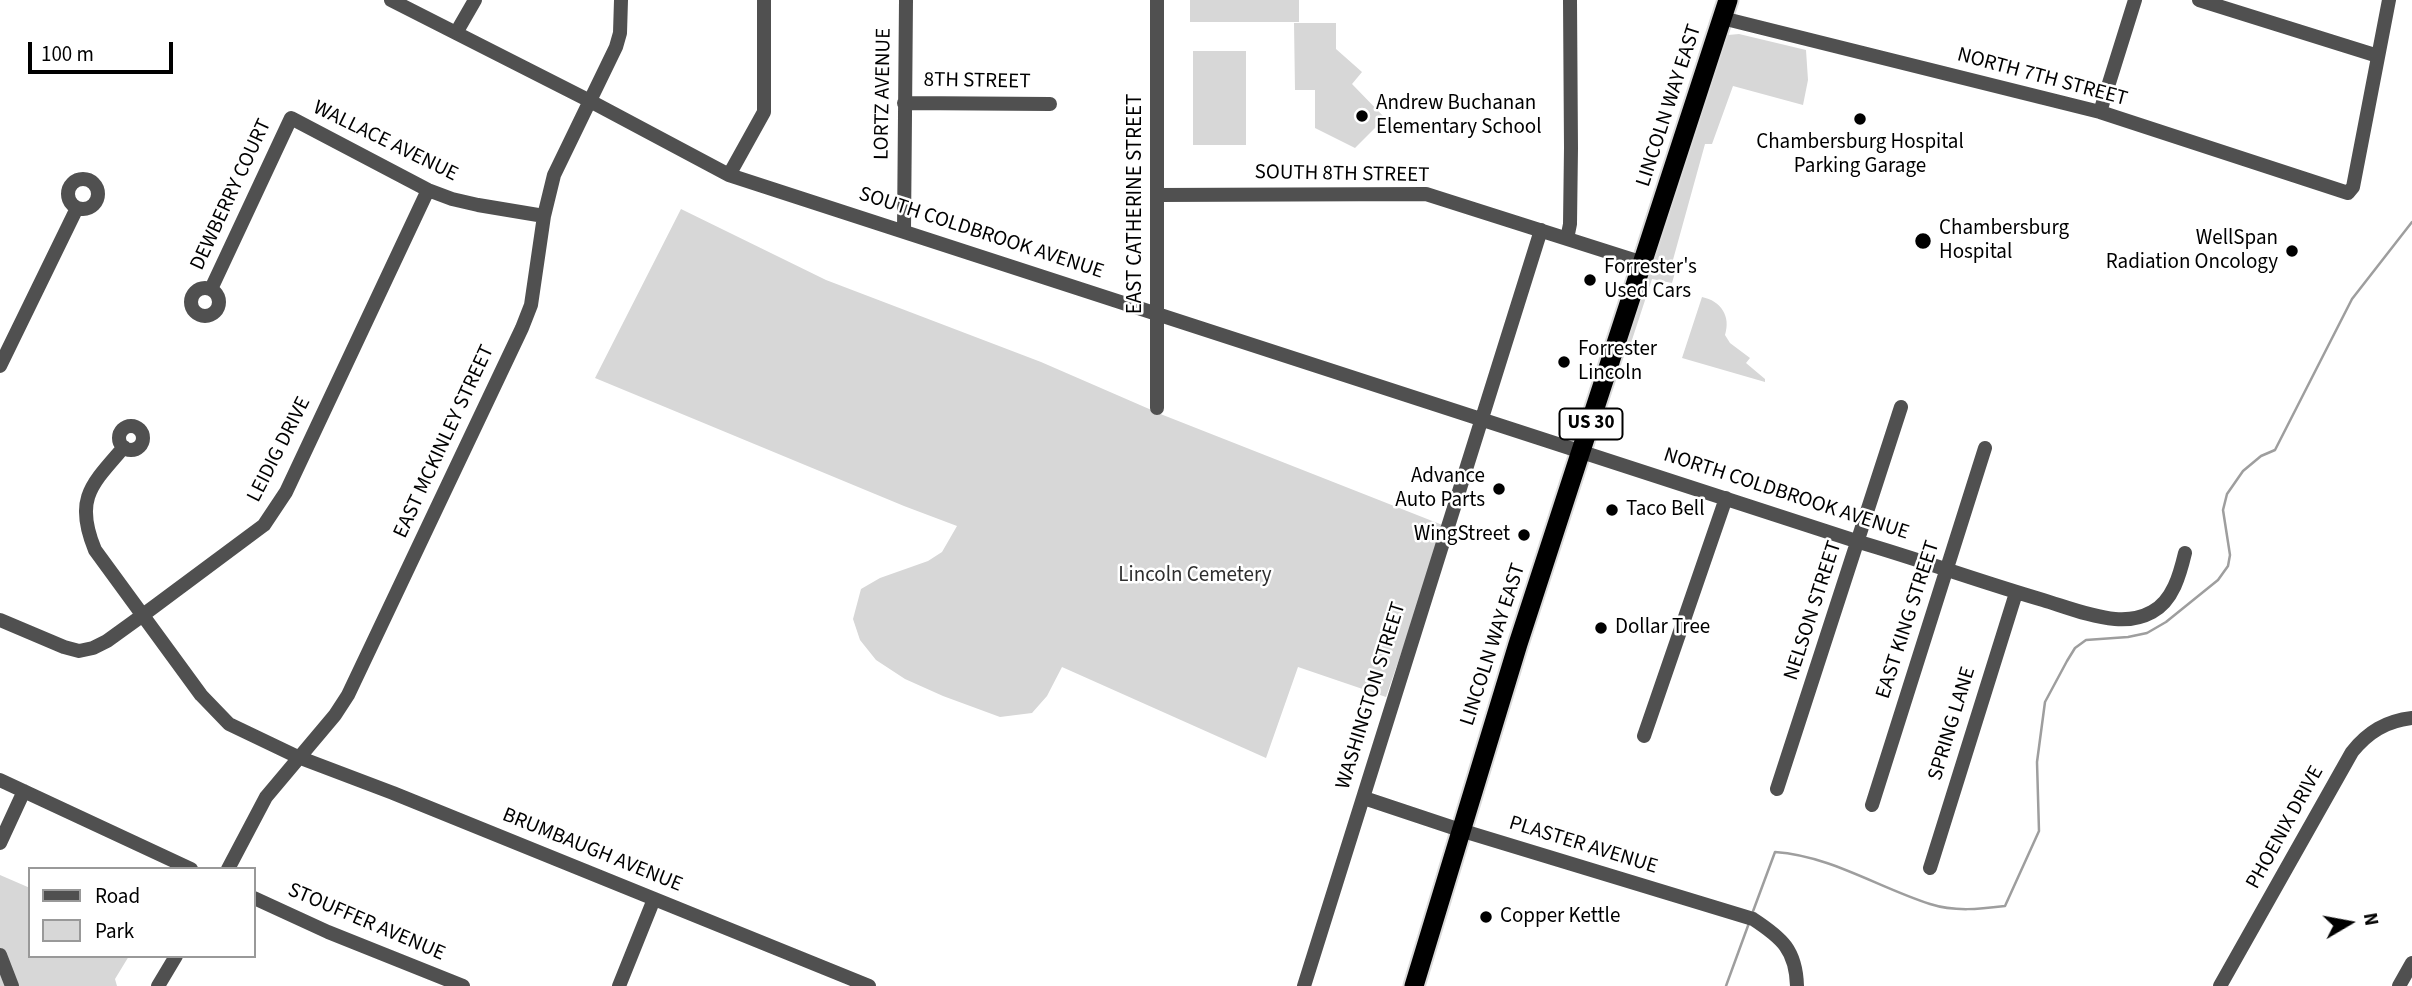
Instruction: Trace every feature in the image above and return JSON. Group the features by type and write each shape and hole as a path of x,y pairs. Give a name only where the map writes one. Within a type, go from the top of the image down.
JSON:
{"highway":[{"name":"LINCOLN WAY EAST","path":"1414,986 1525,620 1725,9"}],"street":[{"name":"SOUTH COLDBROOK AVENUE","path":"391,0 729,175 1582,451"},
{"path":"456,33 475,0"},
{"name":"EAST MCKINLEY STREET","path":"229,867 266,797 324,729 348,695 522,328 531,305 544,216 554,175 616,47 620,33 621,0"},
{"path":"729,175 764,112 764,0"},
{"name":"LORTZ AVENUE","path":"904,230 906,0"},
{"name":"EAST CATHERINE STREET","path":"1157,0 1157,408"},
{"path":"1567,239 1570,224 1571,148 1570,0"},
{"path":"2100,112 2135,0"},
{"path":"2199,0 2378,56 2389,0"},
{"name":"NORTH 7TH STREET","path":"1725,9 2100,112 2348,193 2353,187 2378,56"},
{"name":"8TH STREET","path":"904,103 1050,104"},
{"name":"WALLACE AVENUE","path":"291,118 428,190 478,205 544,216"},
{"name":"DEWBERRY COURT","path":"211,289 291,118"},
{"name":"LEIDIG DRIVE","path":"0,620 64,647 79,651 93,648 143,615 264,524 286,492 428,190"},
{"name":"SOUTH 8TH STREET","path":"1157,195 1426,194 1643,263"},
{"path":"0,366 77,208"},
{"name":"WASHINGTON STREET","path":"1304,986 1541,230"},
{"name":"NELSON STREET","path":"1777,789 1859,542 1862,508 1883,447 1901,407"},
{"name":"BRUMBAUGH AVENUE","path":"124,447 97,478 87,498 85,516 95,550 215,712 229,724 251,737 298,757 869,986"},
{"name":"EAST KING STREET","path":"1872,805 1985,448"},
{"name":"NORTH COLDBROOK AVENUE","path":"1582,451 2016,593 2105,618 2140,617 2160,606 2174,588 2185,553"},
{"path":"1644,736 1726,498"},
{"name":"SPRING LANE","path":"1930,868 2016,593"},
{"name":"PHOENIX DRIVE","path":"2220,986 2353,752 2375,729 2389,722 2412,718"},
{"path":"0,780 187,867"},
{"path":"0,843 24,792"},
{"name":"PLASTER AVENUE","path":"1364,798 1753,919 1785,943 1793,960 1797,986"},
{"name":"STOUFFER AVENUE","path":"256,899 328,932 463,986"},
{"path":"620,986 654,899"},
{"path":"0,955 12,986"},
{"path":"158,986 175,958"},
{"path":"2399,986 2412,963"}],"green space":[{"path":"1190,0 1299,0 1299,22 1190,22"},
{"path":"1294,23 1336,23 1336,49 1362,72 1352,84 1385,118 1355,148 1315,128 1315,90 1295,90"},
{"path":"1739,34 1806,50 1808,80 1803,105 1733,86 1712,144 1705,144 1671,267 1676,269 1672,283 1652,279 1629,349 1625,348 1724,40 1728,35"},
{"path":"1193,51 1246,51 1246,145 1193,145"},
{"name":"Lincoln Cemetery","path":"681,209 826,280 1041,362 1163,415 1445,526 1386,697 1298,667 1266,758 1062,667 1047,696 1032,713 1000,717 905,679 876,660 860,640 853,619 861,589 880,578 928,561 942,552 957,526 595,378"},
{"path":"1702,297 1723,310 1727,322 1725,335 1730,343 1750,358 1746,363 1765,379 1765,382 1682,358"},
{"path":"0,875 28,887 28,958 128,958 115,979 117,986 0,986"}],"waterway":[{"path":"1752,914 1775,852 1815,859 1939,907 1968,909 2005,906 2039,831 2037,762 2045,702 2067,661 2075,648 2086,640 2147,633 2166,622 2218,580 2228,566 2230,555 2223,510 2227,494 2243,471 2261,456 2275,450 2352,299 2412,222"},
{"path":"1726,986 1749,923"}],"place":[{"name":"Andrew Buchanan Elementary School","path":"1362,116"},
{"name":"Chambersburg Hospital Parking Garage","path":"1860,119"},
{"name":"Chambersburg Hospital","path":"1923,241"},
{"name":"WellSpan Radiation Oncology","path":"2292,251"},
{"name":"Forrester's Used Cars","path":"1590,280"},
{"name":"Forrester Lincoln","path":"1564,362"},
{"name":"Advance Auto Parts","path":"1499,489"},
{"name":"Taco Bell","path":"1612,510"},
{"name":"WingStreet","path":"1524,535"},
{"name":"Dollar Tree","path":"1601,628"},
{"name":"Copper Kettle","path":"1486,917"}]}
